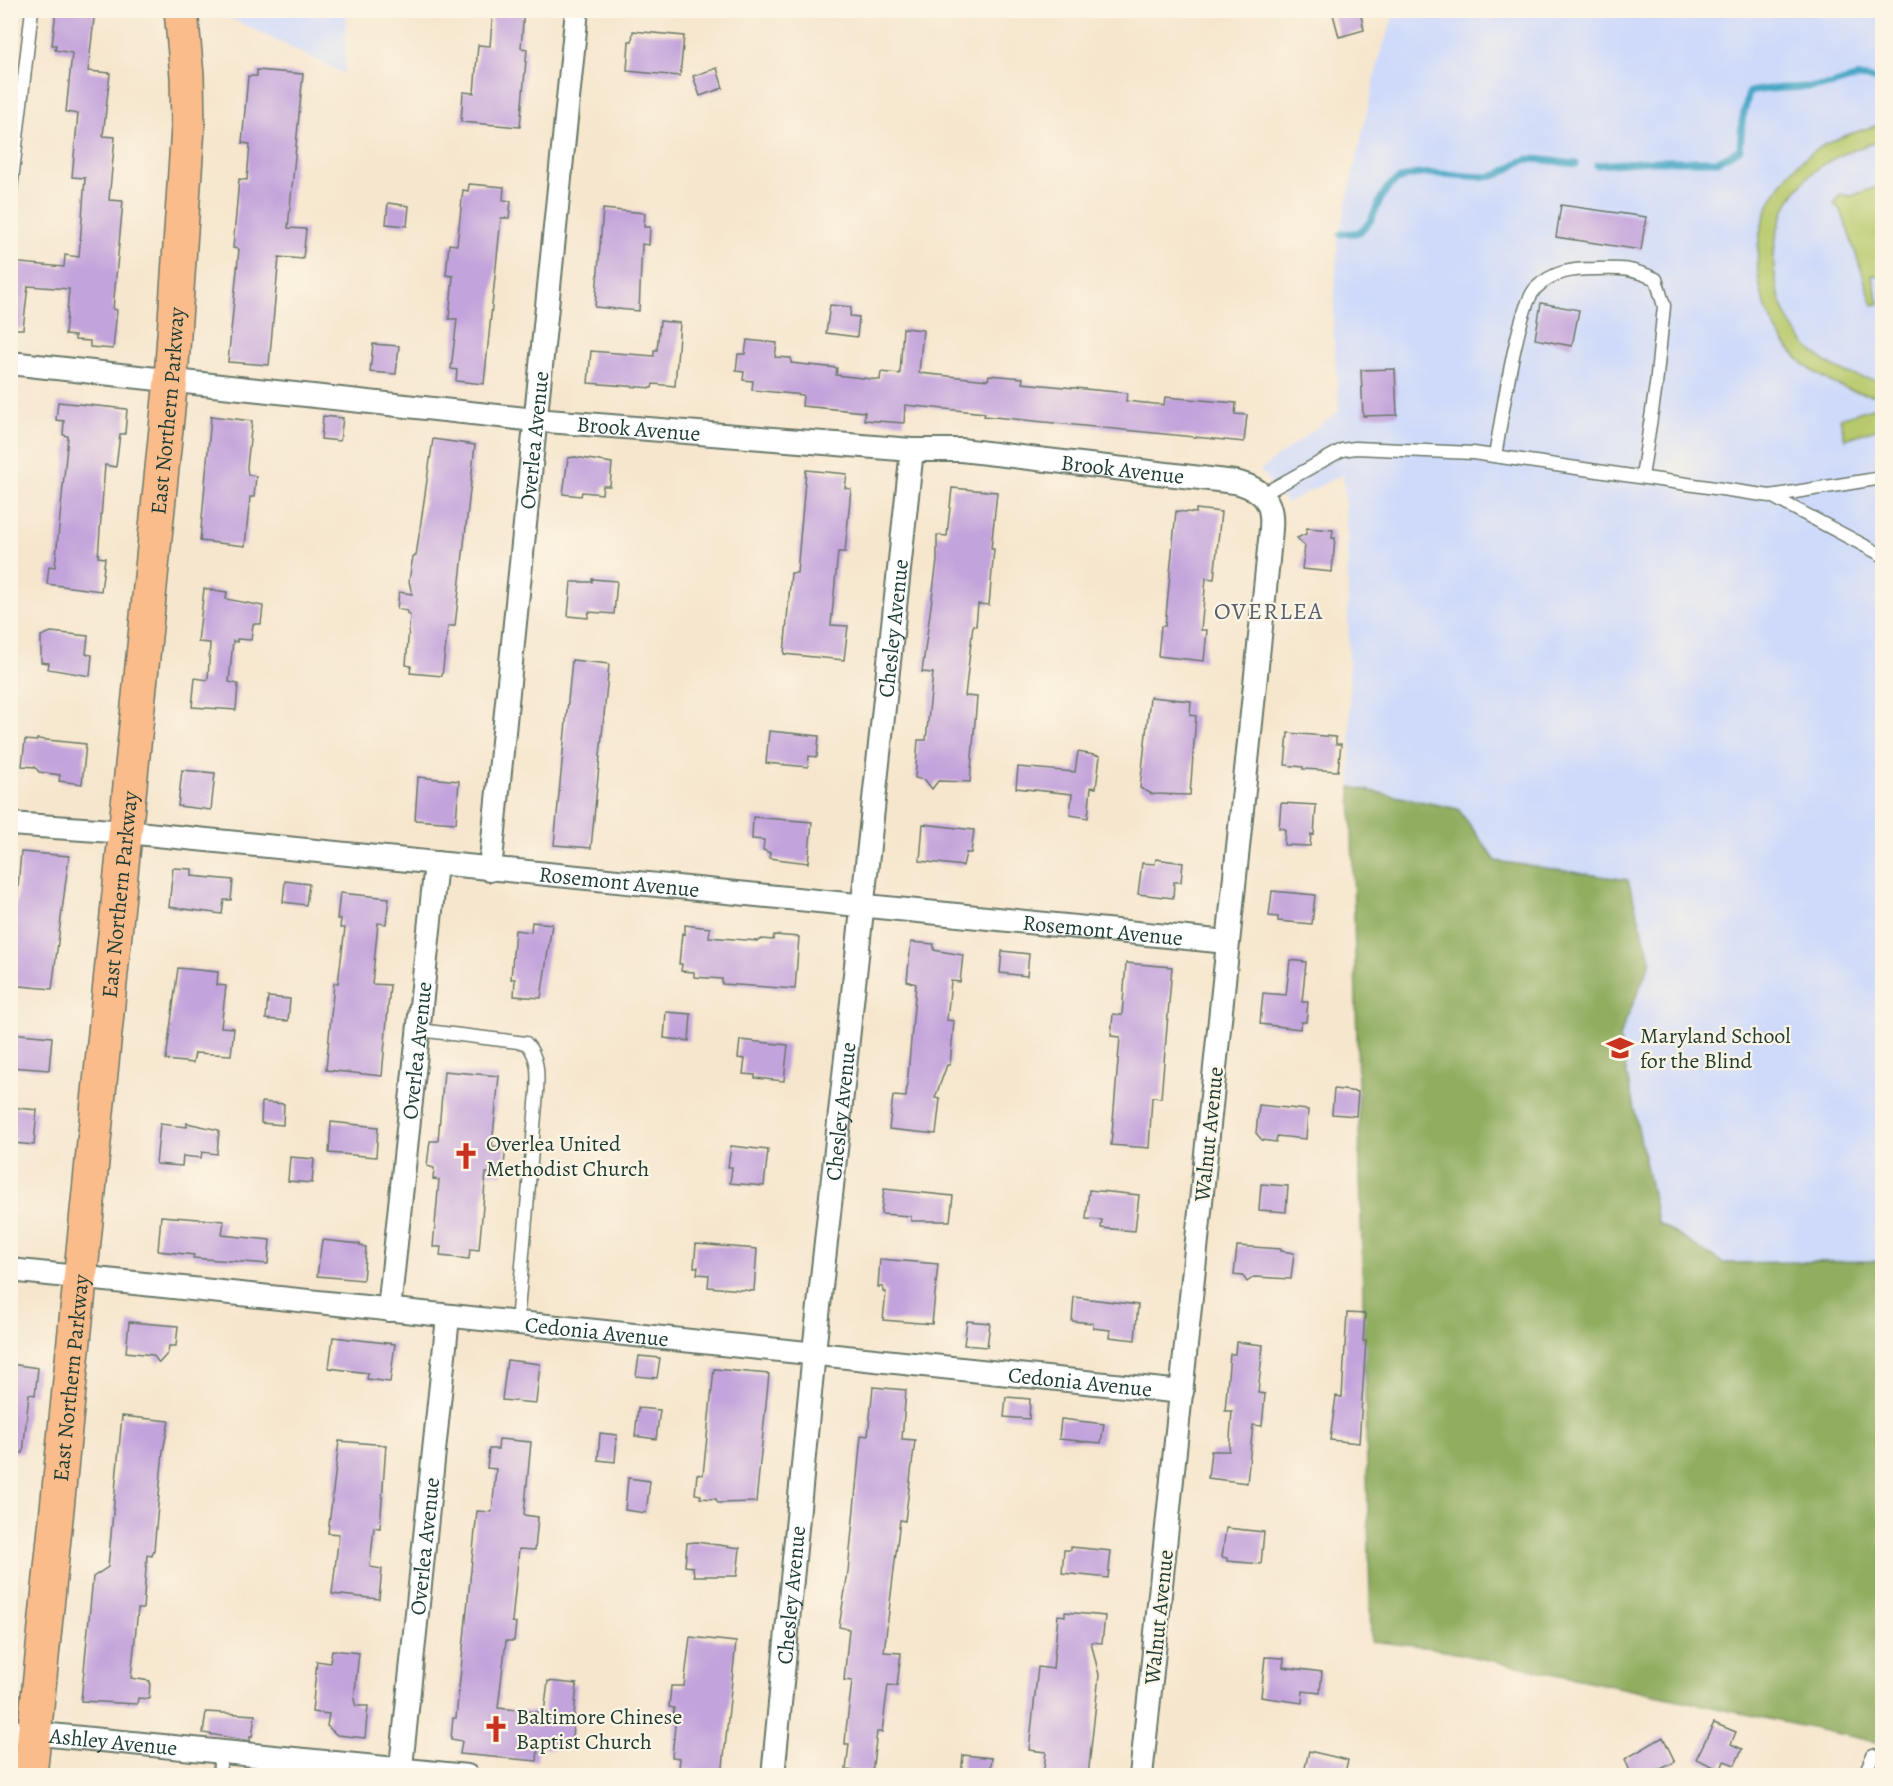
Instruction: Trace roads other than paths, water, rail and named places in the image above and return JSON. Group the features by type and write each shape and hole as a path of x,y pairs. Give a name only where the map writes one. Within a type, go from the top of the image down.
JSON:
{"main road":[{"name":"East Northern Parkway","path":"30,1776 22,1732 81,1277 171,379 188,127 187,76 181,10"}],"street":[{"name":"Overlea Avenue","path":"490,870 577,10"},
{"name":"Brook Avenue","path":"10,363 535,420 912,450 961,450 1235,482 1251,486 1263,494"},
{"name":"Chesley Avenue","path":"773,1776 814,1352 912,450"},
{"name":"Walnut Avenue","path":"1141,1776 1268,560 1271,506 1263,494"},
{"name":"Rosemont Avenue","path":"10,824 126,832 1227,942"},
{"name":"Overlea Avenue","path":"389,1310 436,863"},
{"name":"Cedonia Avenue","path":"10,1270 1182,1392"},
{"name":"Overlea Avenue","path":"400,1772 448,1317"},
{"name":"Ashley Avenue","path":"22,1732 400,1772 467,1776"}],"lane":[{"path":"10,197 32,10"},
{"path":"1495,456 1516,339 1534,290 1549,278 1567,269 1630,268 1656,279 1664,306 1642,477"},
{"path":"1263,494 1342,450 1495,456 1770,496 1822,521 1882,555"},
{"path":"1770,496 1882,478"},
{"path":"419,1030 526,1043 535,1058 538,1071 517,1323"},
{"path":"219,1776 221,1752"},
{"path":"1864,1776 1873,1755"}],"waterway":[{"path":"1597,165 1652,161 1718,161 1740,149 1742,121 1749,92 1832,85 1858,78 1882,82"},
{"path":"1341,234 1357,233 1365,228 1383,194 1393,183 1404,177 1428,173 1493,176 1530,159 1576,164"}],"place":[{"name":"Maryland School for the Blind","path":"1620,1048"},
{"name":"Overlea United Methodist Church","path":"466,1156"},
{"name":"Baltimore Chinese Baptist Church","path":"496,1729"}],"district":[{"name":"OVERLEA","path":"1269,611"}]}
